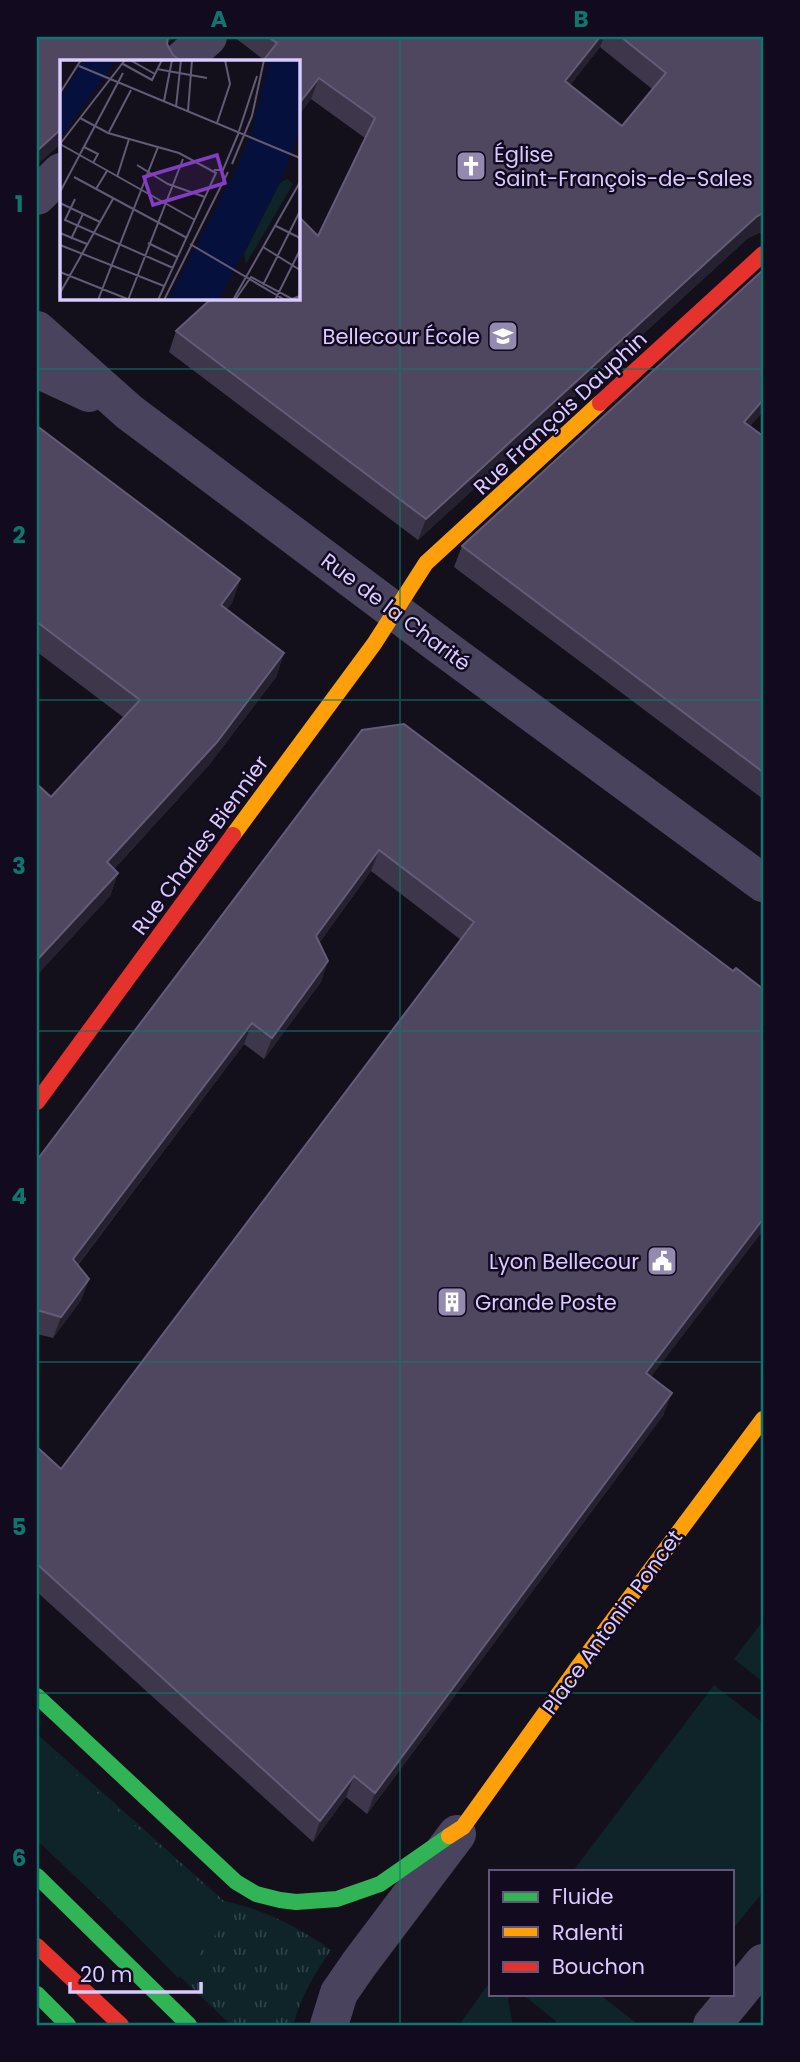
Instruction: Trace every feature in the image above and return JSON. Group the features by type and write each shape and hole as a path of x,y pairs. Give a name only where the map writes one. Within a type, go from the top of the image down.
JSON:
{"main road":[{"name":"Rue François Dauphin","path":"394,611 426,564 763,254"},
{"name":"Rue Charles Biennier","path":"37,1102 374,644 394,611"},
{"name":"Place Antonin Poncet","path":"37,1696 236,1882 256,1894 296,1902 337,1899 380,1884 463,1827 586,1656 763,1419"},
{"path":"37,1876 189,2025"},
{"path":"37,1945 121,2025"},
{"path":"37,1994 68,2025"}],"street":[{"path":"182,60 208,37"},
{"path":"37,196 60,173"},
{"name":"Rue de la Charité","path":"37,330 129,412 763,883"},
{"path":"37,369 129,412"},
{"path":"329,2025 339,1993 463,1827"},
{"path":"712,2025 763,1963"}],"green space":[{"path":"763,1621 763,1682 734,1659"},
{"path":"714,1685 763,1723 763,1892 734,1928 734,1870 574,1870"},
{"path":"37,1734 224,1901 280,1920 331,1950 309,1986 293,2025 231,2025 37,1840"},
{"path":"37,1741 235,1913 178,1978 37,1834"},
{"path":"489,1983 489,1996 510,1996 508,2000 513,2025 466,2025 461,2022"},
{"path":"525,1996 602,1996 639,2025 554,2025 556,2021"}],"building":[{"path":"37,37 168,37 167,44 173,55 180,60 60,60 60,130 37,151"},
{"path":"268,37 600,37 565,81 622,126 666,73 621,37 763,37 763,213 426,519 176,331 211,299 299,299 299,217 318,236 375,118 319,78 299,104 299,60 264,60 277,43"},
{"path":"763,270 763,400 744,422 763,436 763,772 462,546"},
{"path":"37,426 240,579 221,605 284,653 217,742 107,862 118,873 38,959 37,784 51,797 140,700 37,622"},
{"name":"Grande Poste","path":"404,724 733,971 736,968 763,989 763,1219 646,1373 672,1393 375,1793 354,1776 320,1821 37,1564 37,1447 61,1469 474,922 379,850 316,936 328,961 272,1038 252,1023 73,1259 89,1279 61,1317 37,1310 37,1160 362,730"}],"traffic: fast":[{"path":"37,1696 236,1882 256,1894 296,1902 337,1899 380,1884 449,1836"},
{"path":"37,1876 189,2025"},
{"path":"37,1994 68,2025"}],"traffic: slow":[{"path":"233,835 374,644 426,563 600,403"},
{"path":"449,1836 463,1827 578,1667 763,1419"}],"traffic: jam":[{"path":"600,403 763,254"},
{"path":"37,1102 233,835"},
{"path":"37,1946 121,2025"}],"place":[{"name":"Église Saint-François-de-Sales","path":"471,166"},
{"name":"Bellecour École","path":"503,336"},
{"name":"Lyon Bellecour","path":"662,1261"},
{"name":"Grande Poste","path":"452,1302"}]}
